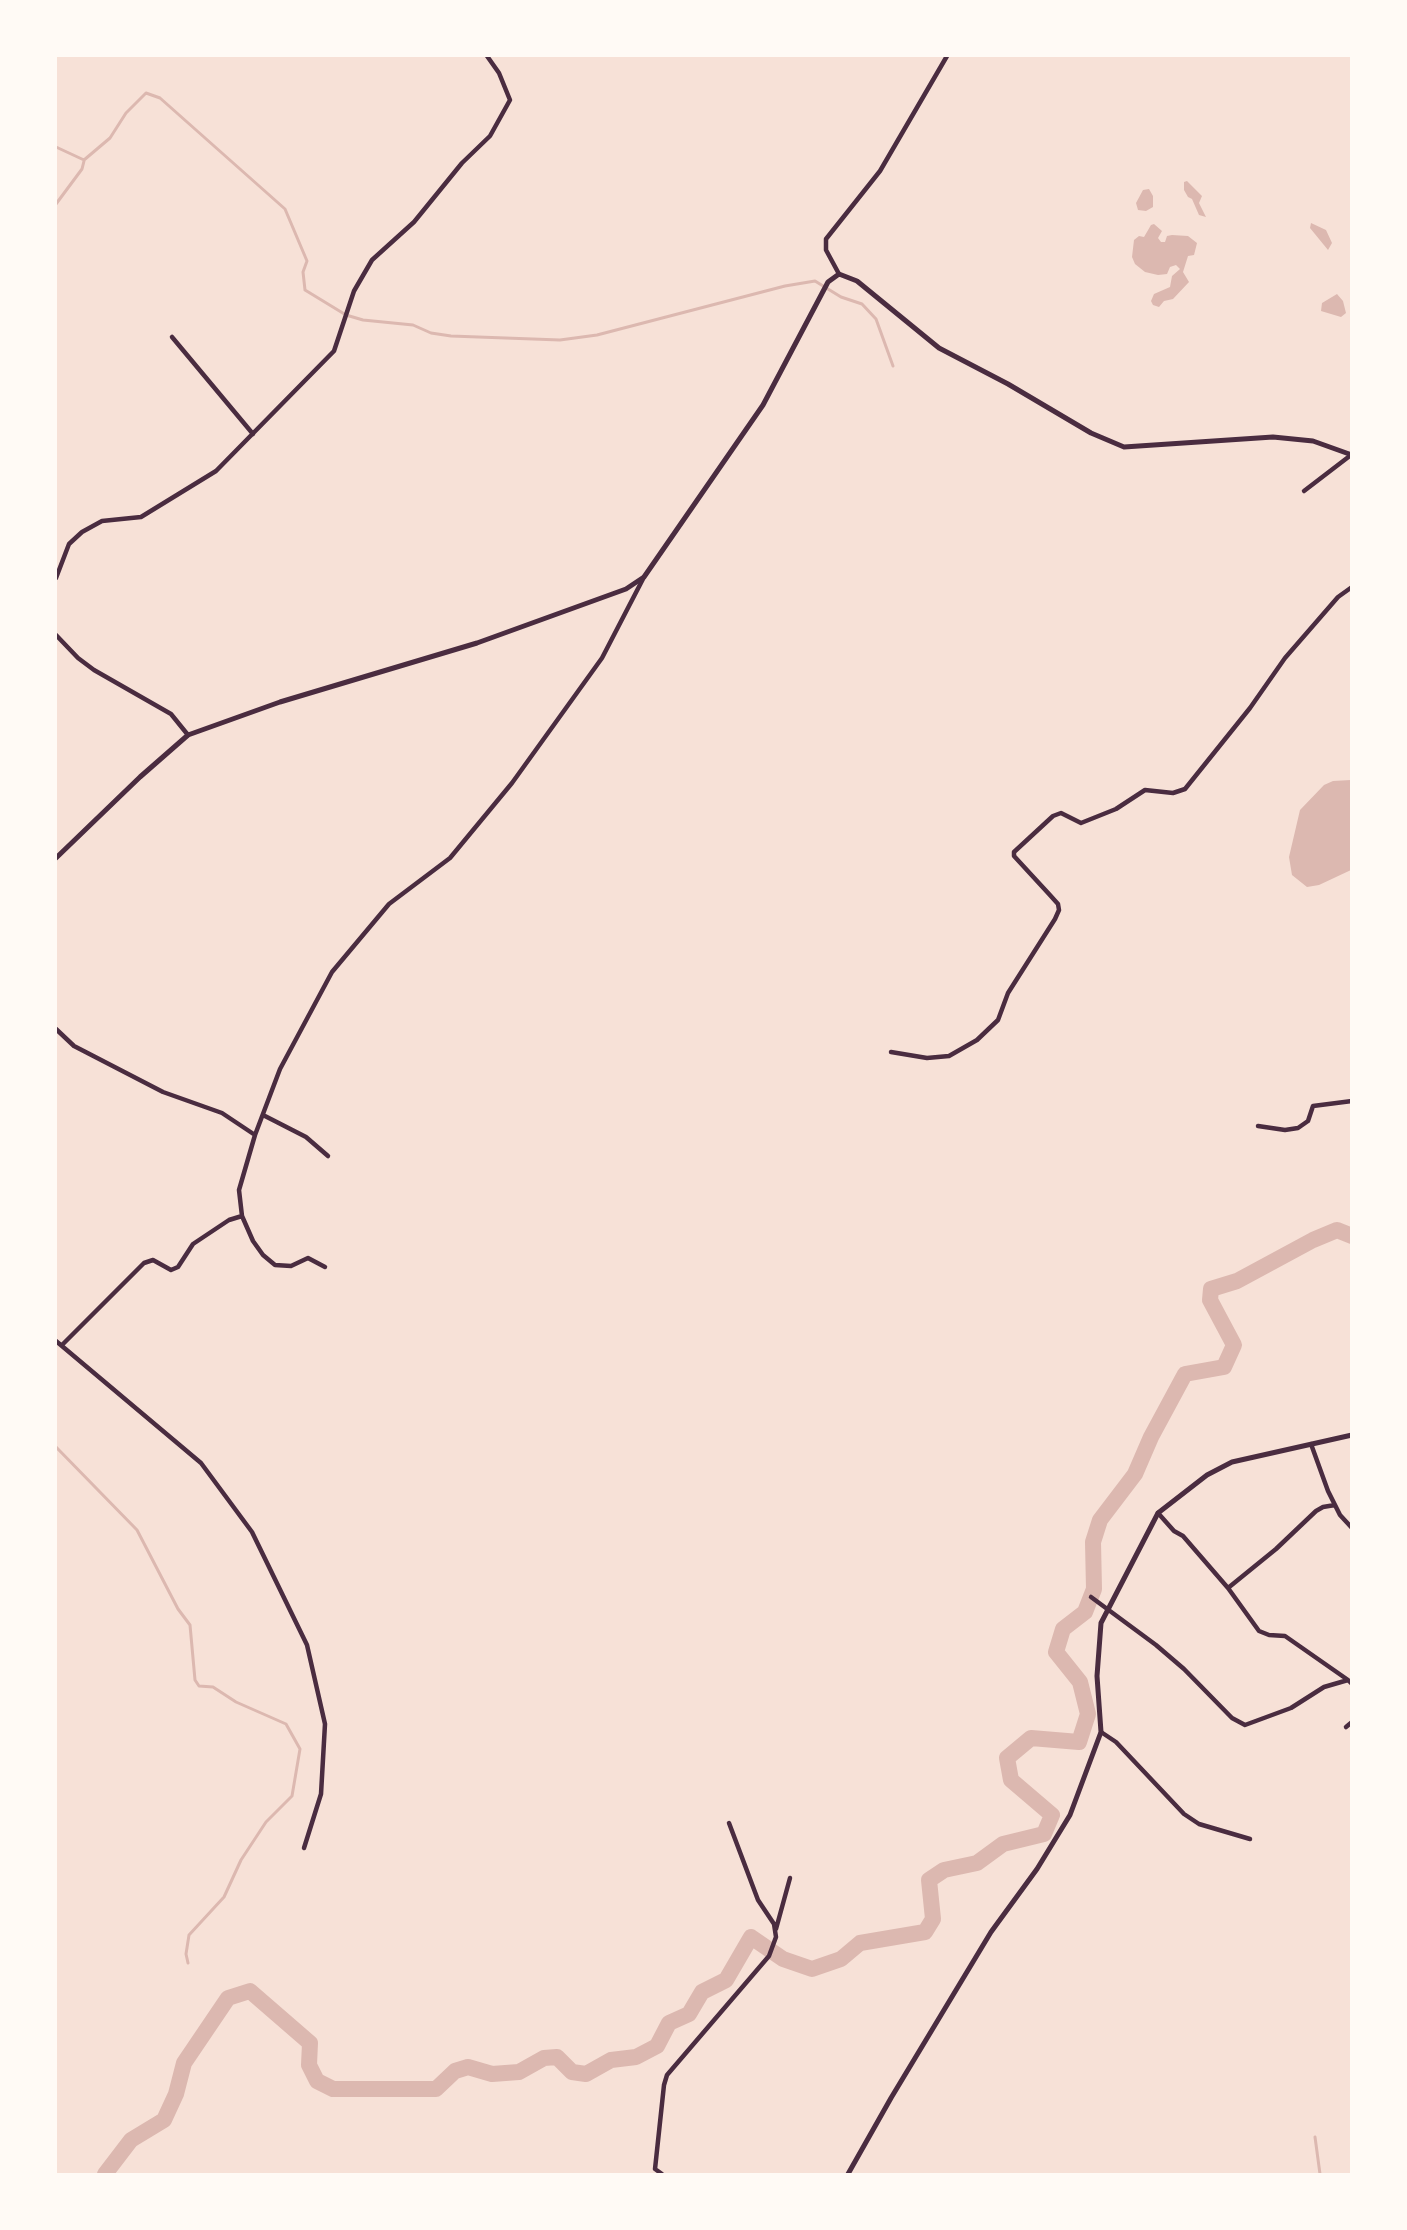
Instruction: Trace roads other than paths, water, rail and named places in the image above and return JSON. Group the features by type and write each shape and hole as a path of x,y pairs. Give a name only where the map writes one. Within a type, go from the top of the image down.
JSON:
{"street":[{"path":"56,578 69,544 82,532 102,521 141,517 216,471 334,351 354,291 372,260 414,222 462,163 490,136 510,100 499,73 487,56"},
{"path":"947,56 880,171 826,238 826,250 839,274 857,282 939,348 1008,384 1091,433 1124,447 1273,437 1313,441 1351,455"},
{"path":"325,1267 308,1258 291,1266 275,1265 262,1255 242,1216 239,1190 255,1135 280,1069 332,972 388,904 450,858 512,783 602,658 644,577 763,405 828,282 839,274"},
{"path":"172,338 253,434"},
{"path":"1304,491 1351,455"},
{"path":"56,858 140,777 188,735 280,702 477,643 626,589 644,577"},
{"path":"891,1052 927,1058 949,1056 977,1040 998,1020 1008,993 1059,910 1058,904 1014,856 1014,852 1053,816 1061,813 1081,822 1116,809 1145,790 1173,793 1185,789 1250,708 1292,650 1338,597 1352,587"},
{"path":"56,635 94,670 171,714 188,735"},
{"path":"56,1029 74,1046 83,1051 163,1092 222,1113 255,1135"},
{"path":"1258,1126 1285,1130 1298,1128 1308,1121 1313,1106 1352,1101"},
{"path":"262,1115 306,1137 328,1156"},
{"path":"62,1345 144,1263 153,1260 171,1270 178,1267 193,1244 229,1220 242,1216"},
{"path":"56,1341 201,1463 252,1532 307,1645 325,1724 321,1794 304,1848"},
{"path":"848,2175 891,2097 991,1932 1037,1869 1070,1815 1101,1732 1096,1677 1101,1623 1158,1513 1207,1474 1232,1462 1352,1435"},
{"path":"1311,1444 1335,1505 1352,1528"},
{"path":"1228,1588 1276,1549 1316,1511 1335,1505"},
{"path":"1158,1513 1174,1531 1183,1536 1228,1588 1259,1631 1269,1635 1285,1636 1350,1682"},
{"path":"1091,1597 1177,1663 1232,1718 1245,1725 1291,1708 1324,1687 1350,1682"},
{"path":"1347,1727 1352,1722"},
{"path":"1101,1732 1116,1742 1184,1814 1199,1824 1250,1839"},
{"path":"729,1823 758,1900 774,1924 775,1931"},
{"path":"662,2175 655,2169 667,2075 768,1956 774,1944 775,1931 790,1878"}],"waterway":[{"path":"56,147 84,160 110,138 126,113 146,93 160,98 285,209 307,261 303,272 305,290 346,315 363,320 413,325 431,333 451,336 560,340 597,335 785,286 815,281 841,297 862,304 876,319 893,366"},
{"path":"56,204 82,169 84,161"},
{"path":"105,2174 131,2140 164,2120 176,2094 184,2063 228,1998 250,1991 310,2043 309,2065 317,2081 333,2089 436,2089 455,2071 468,2067 492,2074 519,2072 544,2058 557,2057 572,2072 586,2074 611,2060 636,2057 657,2046 669,2023 689,2014 702,1992 726,1980 751,1937 783,1959 812,1969 841,1959 860,1943 925,1932 933,1919 929,1880 944,1870 977,1863 1003,1844 1044,1834 1052,1815 1011,1780 1007,1758 1031,1738 1079,1742 1088,1714 1080,1682 1056,1652 1063,1629 1085,1612 1094,1589 1093,1542 1100,1520 1135,1474 1151,1437 1185,1374 1224,1367 1234,1345 1210,1300 1211,1289 1237,1281 1313,1240 1337,1230 1352,1236"},
{"path":"56,1447 137,1530 178,1609 190,1625 195,1680 199,1686 213,1687 236,1702 286,1724 300,1749 292,1796 266,1822 241,1860 224,1897 189,1935 186,1954 188,1963"},
{"path":"1315,2137 1320,2174"}]}
